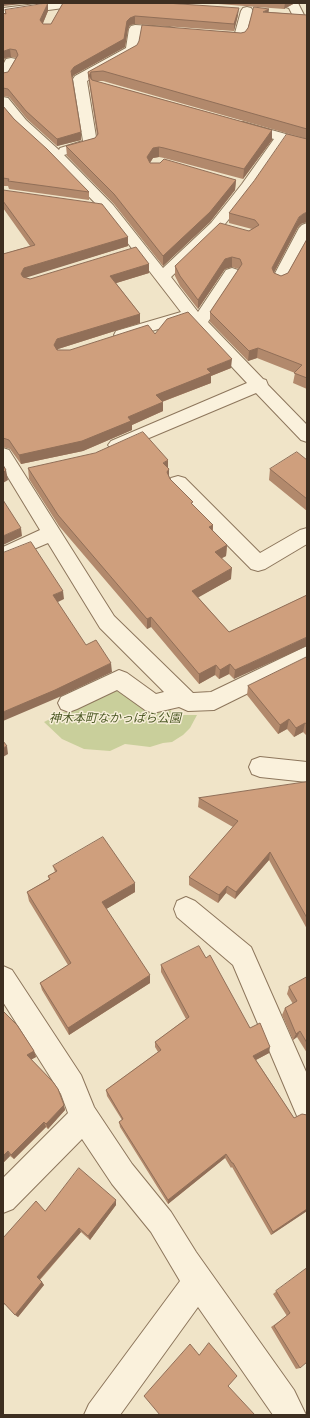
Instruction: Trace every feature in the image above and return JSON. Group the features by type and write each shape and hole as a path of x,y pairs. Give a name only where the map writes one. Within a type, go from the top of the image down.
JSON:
{"street":[{"path":"3,12 66,4"},
{"path":"54,15 66,4"},
{"path":"285,8 303,15"},
{"path":"232,10 262,12"},
{"path":"202,34 240,37 247,11"},
{"path":"54,153 90,143 80,79 132,50 135,28 180,32"},
{"path":"3,76 11,62"},
{"path":"3,101 15,125 54,153 108,208 134,252 162,277 195,318 260,384 307,436"},
{"path":"228,122 282,137 305,140"},
{"path":"162,277 223,228 247,187 282,137"},
{"path":"232,183 247,187"},
{"path":"86,205 108,208"},
{"path":"280,279 307,228"},
{"path":"109,340 195,318 232,273"},
{"path":"102,451 260,384"},
{"path":"3,454 24,472 52,533 107,622 188,702 214,701 307,654"},
{"path":"178,483 258,564 307,535"},
{"path":"3,555 52,533"},
{"path":"69,703 119,679 153,704 182,697"},
{"path":"260,767 307,772"},
{"path":"186,909 242,956 307,1106"},
{"path":"5,985 71,1085 84,1117 122,1174 161,1222 198,1281 284,1401 290,1415"},
{"path":"3,1199 84,1117"},
{"path":"100,1415 198,1281"}],"green space":[{"name":"神木本町なかっぱら公園","path":"117,685 167,708 178,715 197,715 190,728 183,735 172,742 150,747 125,744 110,751 84,749 62,739 44,722"}],"building":[{"path":"48,3 40,20 43,24 51,24 63,3 166,3 239,8 234,24 135,16 130,18 127,21 124,39 74,67 71,71 81,132 57,139 26,111 8,89 3,88 3,73 8,72 18,55 16,50 10,49 3,52 3,13 6,14 5,10"},
{"path":"254,7 269,9 263,12 307,15 307,129 103,71 91,72 89,76 92,80 272,130 244,169 164,148 153,148 147,157 150,163 160,163 164,159 236,180 210,212 163,256 114,194 66,146 95,138 98,134 88,72 137,45 142,25 241,33 245,32 248,28"},
{"path":"3,106 14,119 47,149 89,192 8,181 9,179 3,178"},
{"path":"287,134 307,139 307,212 299,217 272,268 274,273 281,276 288,273 307,239 307,378 294,373 302,365 258,348 249,351 210,312 242,264 240,259 232,257 225,259 198,300 180,276 175,266 220,223 249,231 259,225 255,220 229,213 254,181"},
{"path":"3,190 102,204 128,237 24,268 21,274 23,277 30,279 136,247 149,264 110,276 140,314 57,339 54,345 57,350 70,350 148,325 155,334 167,319 188,312 232,359 207,369 211,373 156,395 163,402 128,417 131,421 82,441 19,455 9,440 3,438 3,254 35,245 3,201"},
{"path":"143,432 168,460 163,463 169,469 167,472 170,479 213,525 209,527 227,545 215,552 232,568 192,591 229,632 307,595 307,637 235,670 230,664 220,670 216,665 199,674 151,617 147,619 58,515 28,468 95,453"},
{"path":"297,452 307,460 307,499 270,469"},
{"path":"3,465 6,470 3,473"},
{"path":"3,500 21,528 3,536"},
{"path":"31,542 63,591 53,595 86,645 96,640 111,663 55,690 3,712 3,553"},
{"path":"307,657 307,724 305,723 296,728 289,719 280,725 248,686"},
{"path":"3,741 7,746 3,748"},
{"path":"307,782 307,918 270,852 236,892 227,886 219,895 189,877 238,821 199,798"},
{"path":"103,837 135,883 102,902 150,975 68,1028 40,983 71,963 27,892 50,879 48,876 57,871 53,866"},
{"path":"199,946 206,958 210,955 250,1028 260,1023 270,1047 253,1056 294,1118 302,1114 307,1115 307,1209 273,1232 233,1163 226,1154 168,1200 119,1122 123,1119 106,1090 161,1050 155,1042 189,1017 161,965"},
{"path":"307,977 307,1043 300,1031 296,1034 285,1008 297,1001 289,987"},
{"path":"3,1011 17,1025 34,1051 27,1055 53,1082 58,1089 64,1105 46,1124 44,1122 11,1155 8,1151 3,1156"},
{"path":"79,1168 116,1200 88,1236 79,1228 37,1277 42,1282 15,1315 3,1302 3,1238 36,1201 45,1211"},
{"path":"307,1268 307,1362 300,1368 274,1326 290,1313 276,1291"},
{"path":"209,1343 237,1376 228,1386 255,1415 160,1415 144,1396 190,1344 199,1355"}]}
